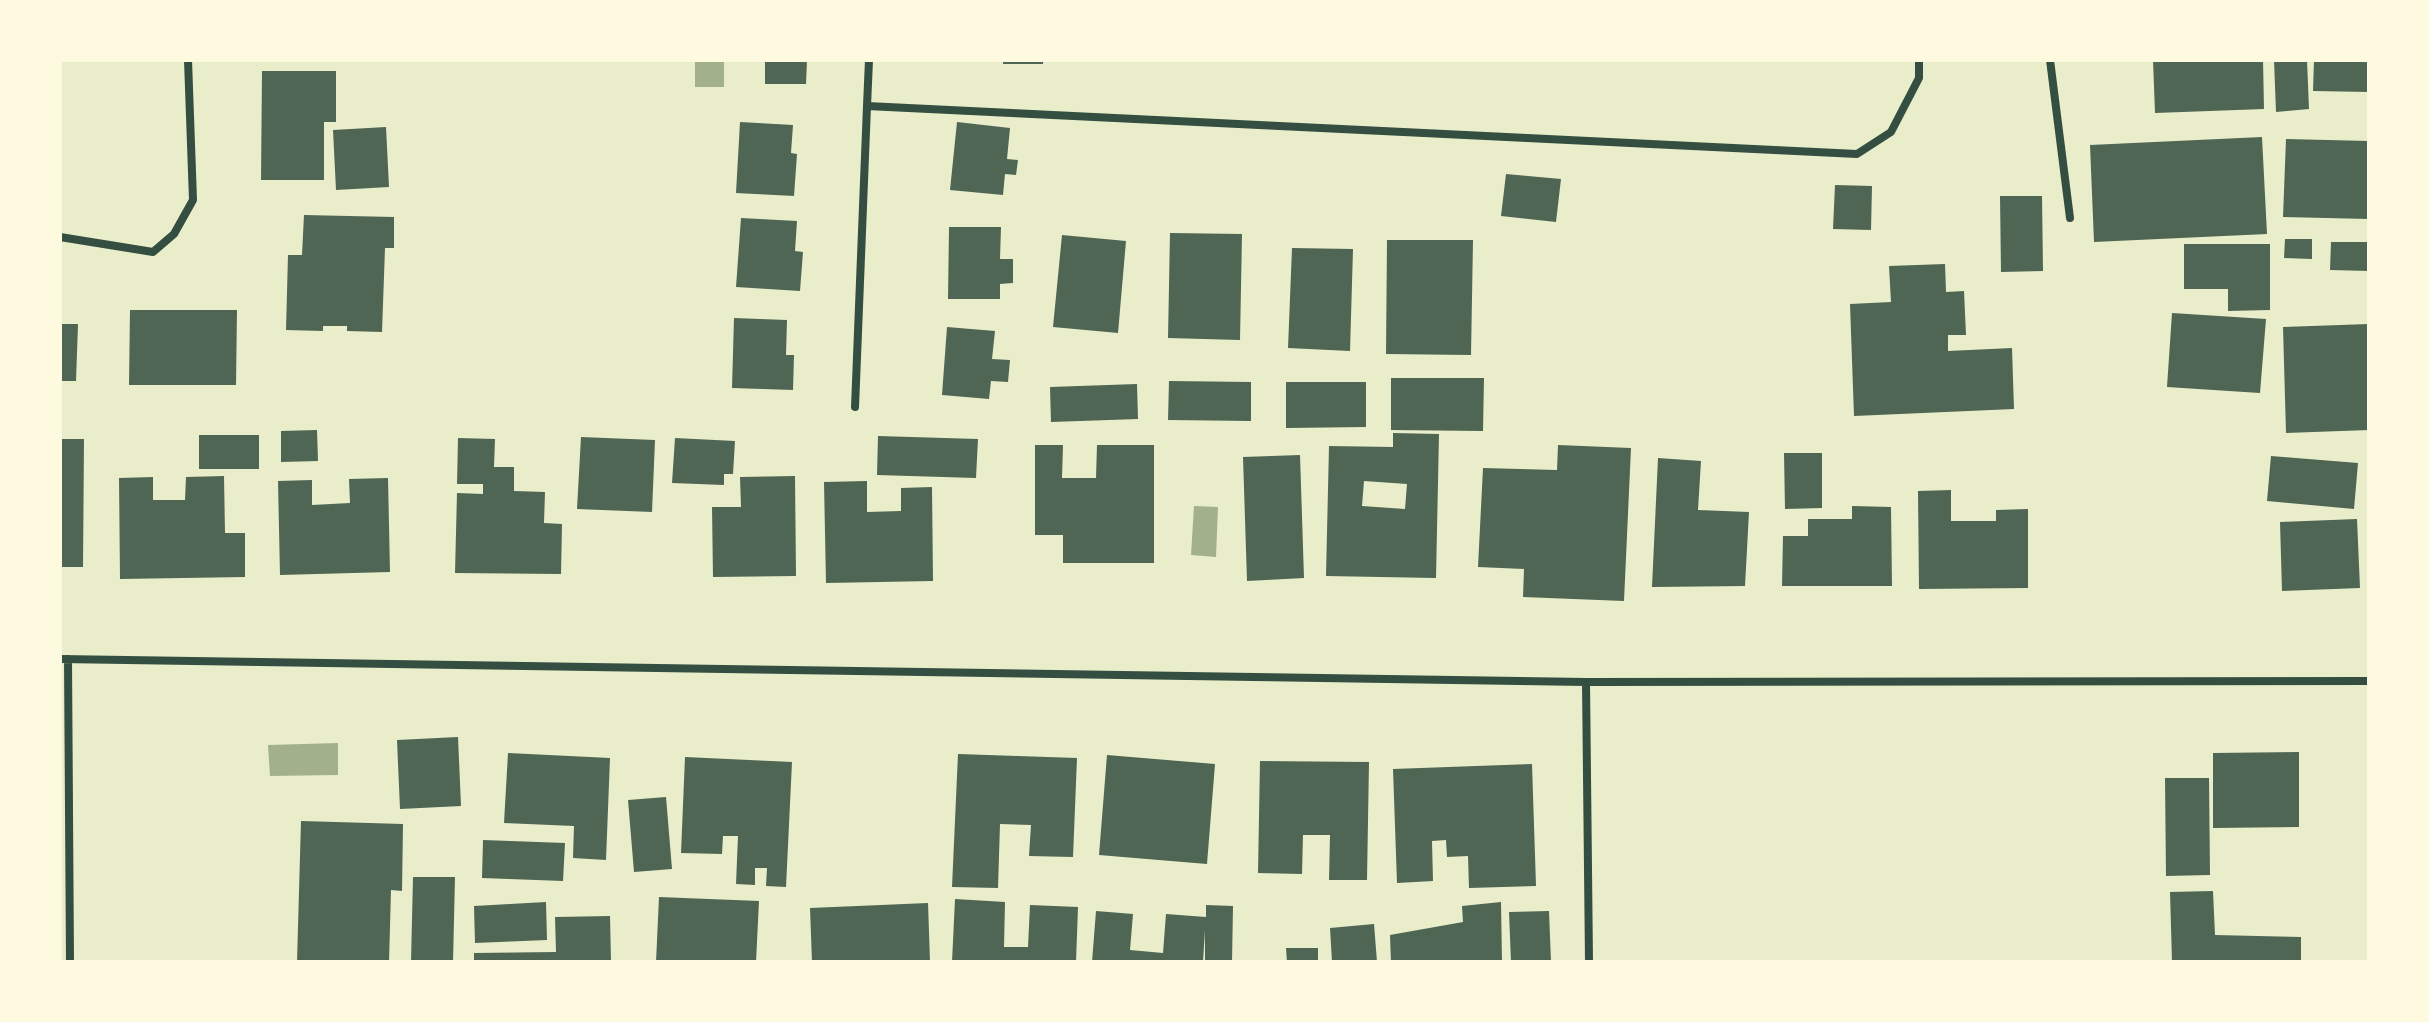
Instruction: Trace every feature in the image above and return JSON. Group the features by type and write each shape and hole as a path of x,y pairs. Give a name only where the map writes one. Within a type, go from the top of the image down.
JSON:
{"street":[{"path":"60,237 153,252 174,234 193,200 188,60"},
{"path":"855,407 869,60"},
{"path":"867,106 1857,154 1891,132 1919,78 1919,60"},
{"path":"2050,60 2070,218"},
{"path":"70,962 64,659 1586,682 2369,681"},
{"path":"1586,682 1589,962"}],"shaded area":[{"path":"695,60 724,60 724,87 695,87"},
{"path":"1194,506 1218,507 1216,557 1191,555"},
{"path":"338,743 338,775 270,776 268,745"}],"building":[{"path":"765,60 807,60 806,84 765,84"},
{"path":"1003,60 1043,60 1043,64 1003,64"},
{"path":"2153,60 2263,60 2264,109 2155,113"},
{"path":"2274,60 2307,60 2309,109 2276,112"},
{"path":"2314,60 2369,60 2369,92 2313,91"},
{"path":"262,71 336,71 336,122 324,122 324,180 261,180"},
{"path":"740,122 793,125 791,153 797,154 794,196 736,193"},
{"path":"957,122 1010,128 1007,159 1018,160 1016,175 1005,174 1003,195 950,190"},
{"path":"386,127 389,187 336,190 333,130"},
{"path":"2262,137 2267,234 2094,242 2090,145"},
{"path":"2286,139 2369,141 2369,219 2283,217"},
{"path":"1506,174 1561,179 1556,222 1501,216"},
{"path":"1835,185 1872,186 1871,230 1833,229"},
{"path":"2000,196 2042,196 2043,271 2001,272"},
{"path":"304,215 394,217 394,248 385,248 382,332 347,331 347,326 323,326 323,331 286,330 288,255 302,255"},
{"path":"741,218 797,221 795,251 803,252 800,291 736,287"},
{"path":"949,227 1001,227 1000,259 1013,259 1013,283 1000,284 1000,299 948,299"},
{"path":"1170,233 1242,234 1240,340 1168,338"},
{"path":"1062,235 1126,241 1118,333 1053,327"},
{"path":"2285,239 2312,239 2312,259 2284,258"},
{"path":"1387,240 1473,240 1471,355 1386,354"},
{"path":"2331,242 2369,242 2369,271 2330,270"},
{"path":"2184,244 2270,244 2270,310 2228,311 2228,289 2184,289"},
{"path":"1292,248 1353,249 1350,351 1288,348"},
{"path":"1945,264 1946,292 1964,291 1966,335 1948,335 1948,351 2012,348 2014,409 1854,416 1850,304 1891,302 1889,266"},
{"path":"130,310 237,310 236,385 129,385"},
{"path":"2172,313 2266,319 2260,393 2167,387"},
{"path":"734,318 787,320 786,355 794,355 793,390 732,388"},
{"path":"60,324 78,324 76,381 60,381"},
{"path":"2369,324 2369,430 2286,433 2283,327"},
{"path":"947,327 995,331 992,359 1010,360 1008,382 991,381 989,399 942,395"},
{"path":"1391,378 1484,378 1483,431 1391,430"},
{"path":"1169,381 1251,382 1251,421 1168,420"},
{"path":"1286,382 1366,382 1366,427 1286,428"},
{"path":"1137,384 1138,419 1051,422 1050,387"},
{"path":"317,430 318,461 281,462 281,431"},
{"path":"1393,433 1439,434 1436,578 1326,576 1329,446 1393,447","holes":["1364,481 1407,484 1405,509 1362,506"]},
{"path":"199,435 259,435 259,469 199,469"},
{"path":"878,436 978,439 976,478 877,475"},
{"path":"581,437 655,440 652,512 577,509"},
{"path":"458,438 495,439 494,467 514,467 514,491 545,492 544,523 562,524 561,574 455,573 457,493 483,494 483,484 457,484"},
{"path":"675,438 735,441 733,474 724,474 724,485 672,483"},
{"path":"60,439 84,439 83,567 60,567"},
{"path":"1035,445 1063,445 1062,478 1096,478 1097,445 1154,445 1154,563 1063,563 1063,535 1035,535"},
{"path":"1558,445 1631,448 1624,601 1523,597 1524,569 1478,567 1483,468 1557,470"},
{"path":"1784,453 1822,453 1822,508 1785,509"},
{"path":"1300,455 1304,578 1247,581 1243,457"},
{"path":"2271,456 2358,463 2354,509 2267,501"},
{"path":"1658,458 1701,461 1698,510 1749,512 1745,586 1652,587"},
{"path":"224,476 225,533 245,533 245,577 120,579 119,478 153,477 153,500 185,500 186,477"},
{"path":"795,476 796,576 713,577 712,507 741,507 740,477"},
{"path":"388,478 390,572 280,575 278,481 312,480 312,505 350,503 349,479"},
{"path":"867,481 867,512 901,511 901,488 932,487 933,581 826,583 824,482"},
{"path":"1951,490 1951,521 1996,521 1996,510 2028,509 2028,588 1919,589 1918,491"},
{"path":"1852,506 1891,507 1892,586 1782,586 1783,536 1808,536 1808,519 1852,519"},
{"path":"2357,519 2360,588 2282,591 2280,522"},
{"path":"458,737 461,806 400,809 397,740"},
{"path":"2299,752 2299,827 2213,828 2213,753"},
{"path":"508,753 610,758 606,860 573,858 574,826 504,823"},
{"path":"958,754 1077,758 1073,857 1029,856 1031,825 1000,824 998,888 952,887"},
{"path":"1107,755 1215,764 1207,864 1099,855"},
{"path":"685,757 792,762 786,887 766,886 767,868 755,868 755,885 736,884 738,836 723,836 722,854 681,853"},
{"path":"1260,761 1369,762 1367,880 1329,880 1330,835 1303,835 1302,874 1258,873"},
{"path":"1532,764 1536,886 1469,888 1468,856 1447,857 1446,840 1432,841 1433,881 1397,883 1393,769"},
{"path":"2165,778 2209,778 2210,875 2166,876"},
{"path":"666,797 672,869 634,872 628,800"},
{"path":"301,821 403,824 402,891 391,890 389,962 297,962"},
{"path":"483,840 565,843 563,881 482,878"},
{"path":"413,877 455,877 453,962 411,962"},
{"path":"2213,891 2215,935 2301,937 2301,962 2172,962 2170,892"},
{"path":"659,897 759,901 756,962 656,962"},
{"path":"955,899 1005,902 1004,947 1028,947 1030,905 1078,907 1076,962 952,962"},
{"path":"546,902 547,940 475,943 474,906"},
{"path":"1501,902 1502,962 1391,962 1390,935 1463,922 1462,906"},
{"path":"928,903 930,962 812,962 810,908"},
{"path":"1206,905 1233,906 1232,962 1205,962 1205,930 1203,962 1092,962 1096,911 1133,914 1130,950 1163,953 1166,914 1206,917"},
{"path":"1549,911 1551,962 1511,962 1509,912"},
{"path":"610,916 611,962 474,962 474,953 556,952 555,917"},
{"path":"1374,924 1377,962 1332,962 1330,928"},
{"path":"1286,948 1318,948 1318,962 1287,962"}]}
